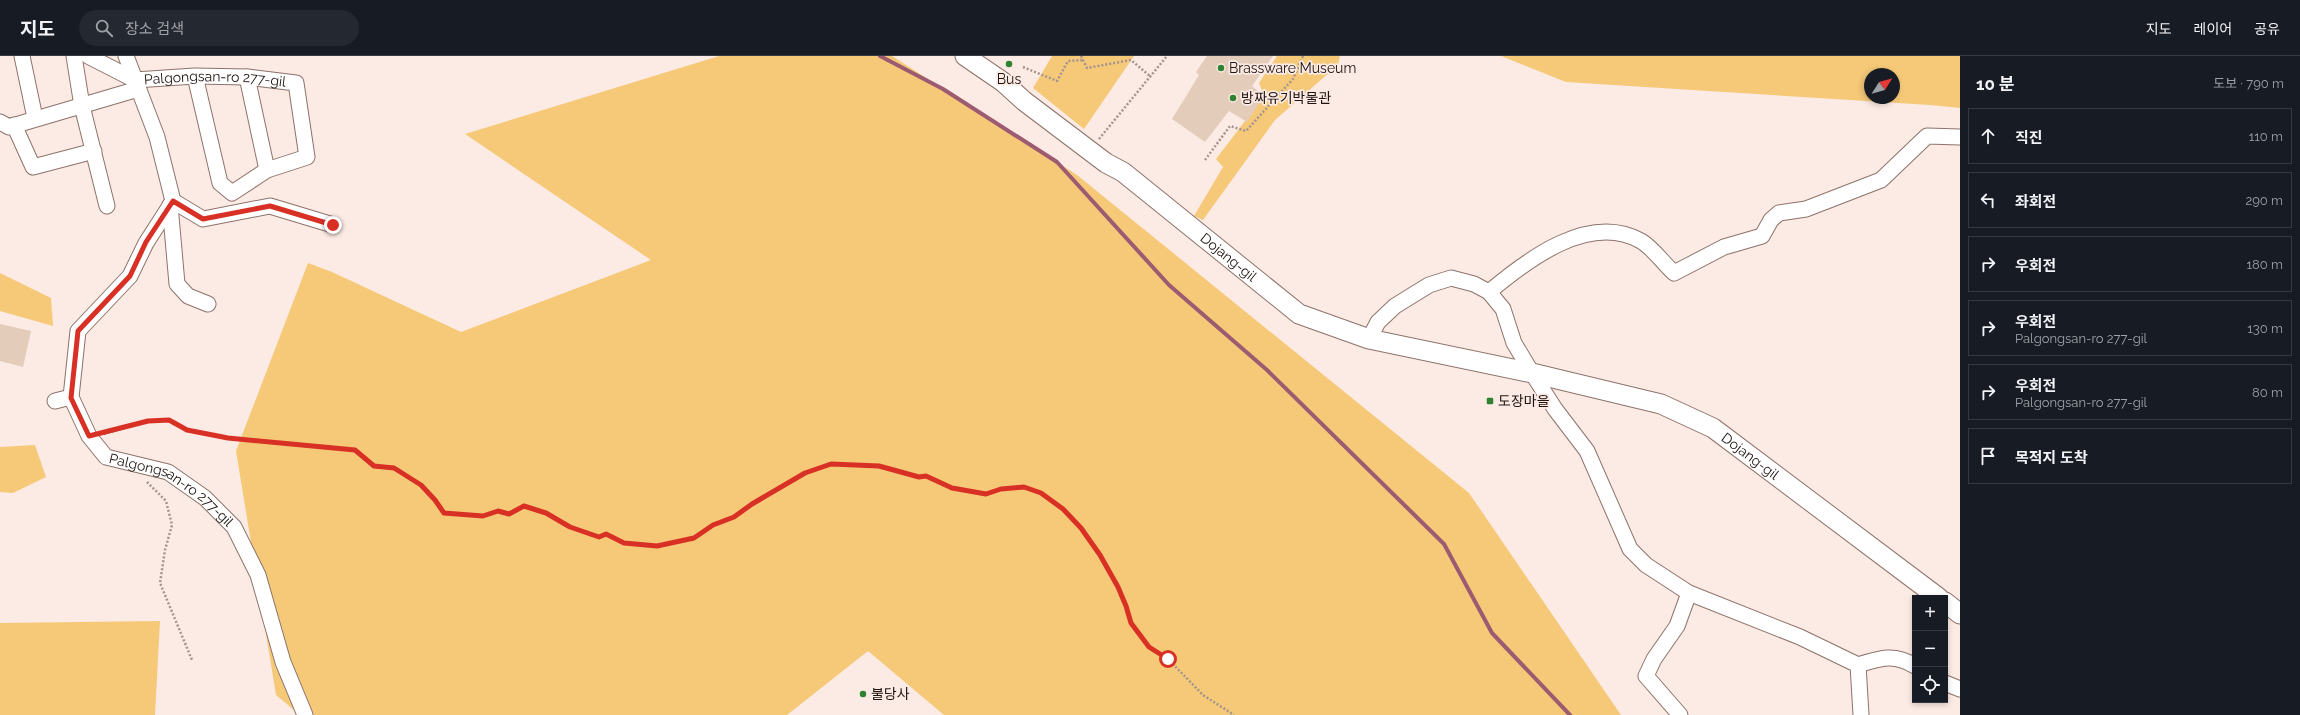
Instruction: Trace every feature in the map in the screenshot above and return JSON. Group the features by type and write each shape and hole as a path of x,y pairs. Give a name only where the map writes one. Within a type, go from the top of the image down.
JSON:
{"street":[{"path":"22,56 35,118"},
{"path":"74,56 82,106 107,206"},
{"name":"Palgongsan-ro 277-gil","path":"88,56 136,84 195,76 247,77 296,83 307,157 267,170"},
{"name":"Palgongsan-ro 277-gil","path":"126,56 157,136 171,203 177,284 188,296 208,304"},
{"name":"Dojang-gil","path":"965,56 1004,82 1024,101 1090,149 1106,163 1123,172 1299,314 1369,340 1532,373 1662,404 1714,428 1935,595"},
{"path":"195,76 220,183 232,193 267,170 247,77"},
{"path":"94,151 33,167 8,125 82,106 136,84"},
{"path":"1489,292 1506,278 1561,242 1588,233 1622,233 1642,242 1674,273 1724,247 1762,236 1771,220 1779,213 1806,209 1881,180 1927,136 1960,136"},
{"path":"56,401 71,398 78,331 130,276 146,242 171,203 203,219 270,206 333,225"},
{"path":"1369,340 1378,322 1395,306 1429,285 1451,278 1474,284 1489,292 1503,309 1514,343 1532,373 1555,409 1587,450 1630,549 1646,565 1688,593 1800,637 1858,665 1882,657 1903,659 1912,664"},
{"name":"Palgongsan-ro 277-gil","path":"71,398 89,436 106,457 168,472 205,498 234,527 258,575 283,662 305,715"},
{"path":"1680,715 1646,676 1654,659 1677,626 1688,593"},
{"path":"1948,604 1960,614"},
{"path":"1858,665 1861,715"},
{"path":"1948,684 1960,689"}],"path":[{"path":"1081,56 1087,68 1131,60 1151,77"},
{"path":"1090,149 1168,56"},
{"path":"1205,160 1230,126 1246,131 1292,79 1303,56"},
{"path":"1023,67 1057,81 1068,61 1083,60"},
{"path":"89,436 148,421 169,420 187,430 228,438 355,450 374,466 394,468 421,485 435,500 444,513 483,516 498,511 509,514 524,506 546,513 570,527 599,537 606,534 624,543 657,546 694,538 713,525 734,517 752,504 805,473 831,464 879,466 919,477 926,476 952,488 986,494 1001,489 1024,487 1041,493 1063,509 1081,528 1100,555 1118,587 1131,623 1149,647 1168,659 1203,695 1234,715"},
{"path":"144,479 166,501 172,525 165,550 160,583 192,660"}],"shaded area":[{"path":"719,56 892,56 1077,175 1469,493 1621,715 944,715 868,651 787,715 300,715 276,695 236,451 308,263 332,272 461,332 651,260 465,134"},
{"path":"1052,56 1134,56 1084,129 1033,88"},
{"path":"1277,56 1340,56 1338,65 1275,120 1203,220 1194,216 1223,167 1216,159 1264,96 1259,83"},
{"path":"1501,56 1960,56 1960,108 1900,103 1900,68 1864,68 1864,101 1566,82"},
{"path":"0,273 51,298 53,326 0,311"},
{"path":"35,445 46,477 13,493 0,492 0,447"},
{"path":"160,621 155,715 0,715 0,623"}],"building":[{"name":"방짜유기박물관","path":"1207,56 1273,56 1252,86 1264,96 1247,122 1229,111 1205,142 1172,119 1199,75 1196,72"},
{"path":"0,324 31,331 23,367 0,361"}],"waterway":[{"path":"880,56 943,89 1057,162 1169,285 1267,370 1444,544 1492,633 1570,715"}],"place":[{"name":"Bus","path":"1009,64"},
{"name":"Brassware Museum","path":"1221,68"},
{"name":"방짜유기박물관","path":"1233,98"},
{"name":"도장마을","path":"1490,401"},
{"name":"불당사","path":"863,694"}],"route":[{"path":"333,225 270,206 203,219 173,201 146,242 130,276 78,331 75,372 71,398 89,436 105,434 148,421 169,420 187,430 228,438 294,446 355,450 374,466 394,468 421,485 435,500 444,513 483,516 498,511 509,514 524,506 546,513 570,527 581,529 599,537 606,534 624,543 657,546 681,539 694,538 713,525 734,517 752,504 805,473 831,464 879,466 919,477 926,476 952,488 986,494 1001,489 1024,487 1041,493 1063,509 1081,528 1100,555 1118,587 1131,623 1149,647 1168,659"}]}
